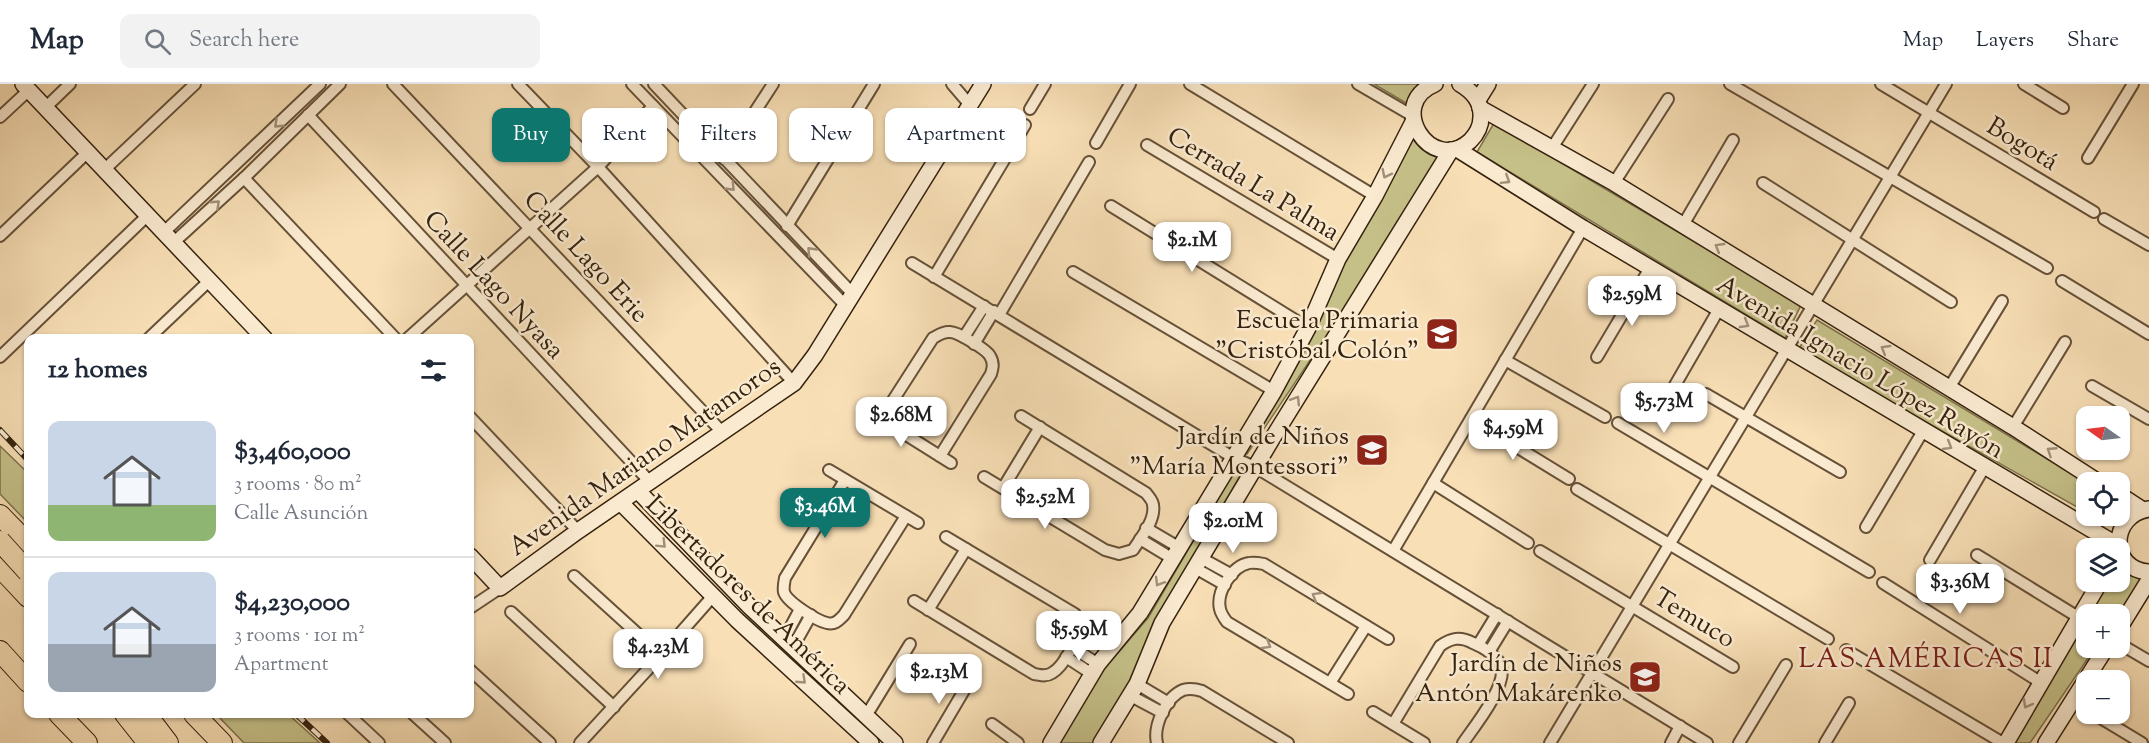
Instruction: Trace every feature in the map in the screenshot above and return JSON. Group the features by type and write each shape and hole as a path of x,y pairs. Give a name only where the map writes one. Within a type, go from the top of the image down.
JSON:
{"highway":[{"path":"0,515 24,540"},
{"path":"0,541 24,568"},
{"path":"0,551 16,550 24,553"},
{"path":"0,567 24,593"},
{"path":"0,651 24,678"},
{"path":"63,718 87,743"},
{"path":"128,718 148,743"},
{"path":"149,718 168,743"},
{"path":"198,718 222,743"}],"street":[{"path":"45,108 70,84"},
{"path":"104,170 195,84"},
{"path":"168,238 320,84"},
{"path":"168,238 244,178 340,84"},
{"name":"Calle Lago Erie","path":"393,84 723,433"},
{"path":"518,84 598,167 794,384"},
{"path":"632,84 848,299"},
{"path":"654,84 679,111"},
{"path":"663,94 670,84"},
{"path":"757,108 773,84"},
{"path":"787,226 874,84"},
{"path":"952,84 970,105"},
{"name":"Avenida Mariano Matamoros","path":"474,605 578,531 794,384 983,84"},
{"path":"1030,109 1045,84"},
{"path":"1096,143 1130,84"},
{"path":"1190,84 1375,196"},
{"path":"1358,84 1413,119"},
{"path":"1051,743 1095,669 1140,613 1274,391 1308,328 1338,259 1375,196 1413,119 1418,99 1423,92 1435,84"},
{"name":"Avenida Ignacio López Rayón","path":"1460,84 1471,91 1479,104 1683,225 2083,472"},
{"path":"1101,743 1134,690 1162,623 1255,467 1454,149 1474,138 1481,118 1479,104 1488,84"},
{"path":"1552,148 1593,84"},
{"path":"1730,84 2047,268"},
{"name":"Bogotá","path":"1881,84 2094,212"},
{"path":"1550,743 1946,84"},
{"path":"2024,84 2063,108"},
{"path":"2088,158 2133,84"},
{"path":"0,117 26,87 260,334"},
{"path":"1614,183 1668,99"},
{"path":"412,334 598,167 653,106"},
{"name":"Calle Lago Nyasa","path":"308,115 465,285 644,487"},
{"name":"Avenida Ignacio López Rayón","path":"1413,119 1417,132 1431,146 1441,150 1454,149 2102,538"},
{"path":"1683,225 1733,140"},
{"name":"Cerrada La Palma","path":"1147,145 1338,259"},
{"path":"0,236 88,152"},
{"path":"727,162 787,226 848,299"},
{"path":"934,277 1003,162"},
{"path":"974,344 992,311 1089,162"},
{"path":"244,178 391,334"},
{"path":"1763,183 1951,302"},
{"path":"1111,206 1308,328"},
{"path":"0,357 148,215"},
{"path":"2104,219 2149,245"},
{"path":"1393,550 1583,228"},
{"path":"912,263 1234,458 1255,467 1393,550 1707,743"},
{"path":"1597,357 1650,268"},
{"path":"1073,272 1274,391"},
{"path":"153,334 209,280"},
{"path":"2062,281 2149,334"},
{"path":"1949,388 2002,301"},
{"path":"1666,399 1719,309"},
{"path":"964,338 992,311"},
{"path":"880,419 933,338 943,332 953,332 974,344 990,354 994,364 991,374 940,456"},
{"path":"2013,427 2065,342"},
{"path":"1506,360 1605,417"},
{"path":"2092,386 2149,419"},
{"path":"1706,394 1840,472"},
{"path":"865,410 951,463"},
{"path":"984,477 1105,550 1119,554 1132,550 1140,539 1154,514 1154,504 1146,493 1021,416"},
{"path":"1471,419 1569,479"},
{"path":"474,421 578,531"},
{"path":"1618,423 1869,572"},
{"path":"1003,488 1040,427"},
{"path":"1866,527 1923,431"},
{"path":"1930,560 1984,468"},
{"path":"829,470 918,523"},
{"path":"845,480 785,578 783,590 788,599 800,609 827,623 837,622 844,615 906,516"},
{"path":"1433,483 1528,543"},
{"name":"Libertadores de América","path":"644,487 749,606 895,743"},
{"path":"1577,489 1828,639"},
{"path":"2130,501 2146,510"},
{"name":"Libertadores de América","path":"621,503 713,596 871,743"},
{"path":"2119,538 2127,520 2146,510"},
{"path":"1146,528 1176,554"},
{"path":"914,601 1034,674 1044,676 1055,672 1078,636 1079,623 1075,614 946,537"},
{"path":"1140,539 1176,554"},
{"path":"928,610 966,549"},
{"name":"Temuco","path":"1540,551 1733,667"},
{"path":"1977,555 2076,616"},
{"path":"474,560 500,588"},
{"path":"1348,694 1227,622 1220,612 1219,605 1228,580 1246,564 1252,562 1264,564 1388,639"},
{"path":"1198,563 1228,580"},
{"name":"Avenida Ignacio López Rayón","path":"2130,564 2149,572"},
{"path":"574,576 662,655"},
{"path":"2130,611 2149,580"},
{"path":"1882,583 2040,682"},
{"path":"579,743 662,655 713,596"},
{"path":"788,643 800,609"},
{"path":"511,612 614,707"},
{"path":"1478,645 1497,614"},
{"path":"788,643 811,615"},
{"path":"1846,650 2004,743 2076,620"},
{"path":"1489,652 1508,621"},
{"path":"1330,683 1366,626"},
{"path":"1393,724 1440,646 1449,640 1463,638 1489,652 1501,666 1502,678 1498,690 1463,743"},
{"path":"866,716 910,644"},
{"path":"2130,650 2149,661"},
{"path":"1069,652 1095,669"},
{"path":"2046,743 2100,658"},
{"path":"1738,743 1786,664"},
{"path":"474,674 550,743"},
{"path":"933,743 969,682"},
{"path":"1157,743 1156,727 1169,703 1182,690 1191,688 1202,691 1288,743"},
{"path":"1134,690 1169,703"},
{"path":"1134,690 1163,713"},
{"path":"1825,743 1849,703"},
{"path":"1373,712 1424,743"},
{"path":"352,718 379,743"},
{"path":"417,718 445,743"},
{"path":"992,724 1018,743"},
{"path":"2111,724 2142,743"},
{"path":"1671,743 1684,729"},
{"path":"1683,743 1684,729"}],"shaded area":[{"path":"1374,84 1418,84 1406,103"},
{"path":"1494,123 1801,305 1785,338 1477,152"},
{"path":"1413,139 1426,149 1441,155 1382,253 1247,454 1239,450"},
{"path":"1817,320 2076,476 2076,506 1798,350"},
{"path":"0,446 24,469 24,519 0,494"},
{"path":"1235,470 1241,474 1158,618 1122,698 1094,743 1059,743 1104,669 1148,618"},
{"path":"2130,573 2141,580 2125,604 2095,604 2102,592 2130,592"},
{"path":"2076,636 2076,658 2088,658 2080,670 2076,670 2076,676 2030,743 2014,743"},
{"path":"220,718 292,718 320,743 244,743"}],"railway":[{"path":"0,430 24,456"},
{"path":"300,718 327,743"}],"place":[{"name":"Escuela Primaria \"Cristóbal Colón\"","path":"1442,334"},
{"name":"Jardín de Niños \"María Montessori\"","path":"1372,450"},
{"name":"Jardín de Niños Antón Makárenko","path":"1645,677"}],"district":[{"name":"LAS AMÉRICAS II","path":"1926,658"}]}
